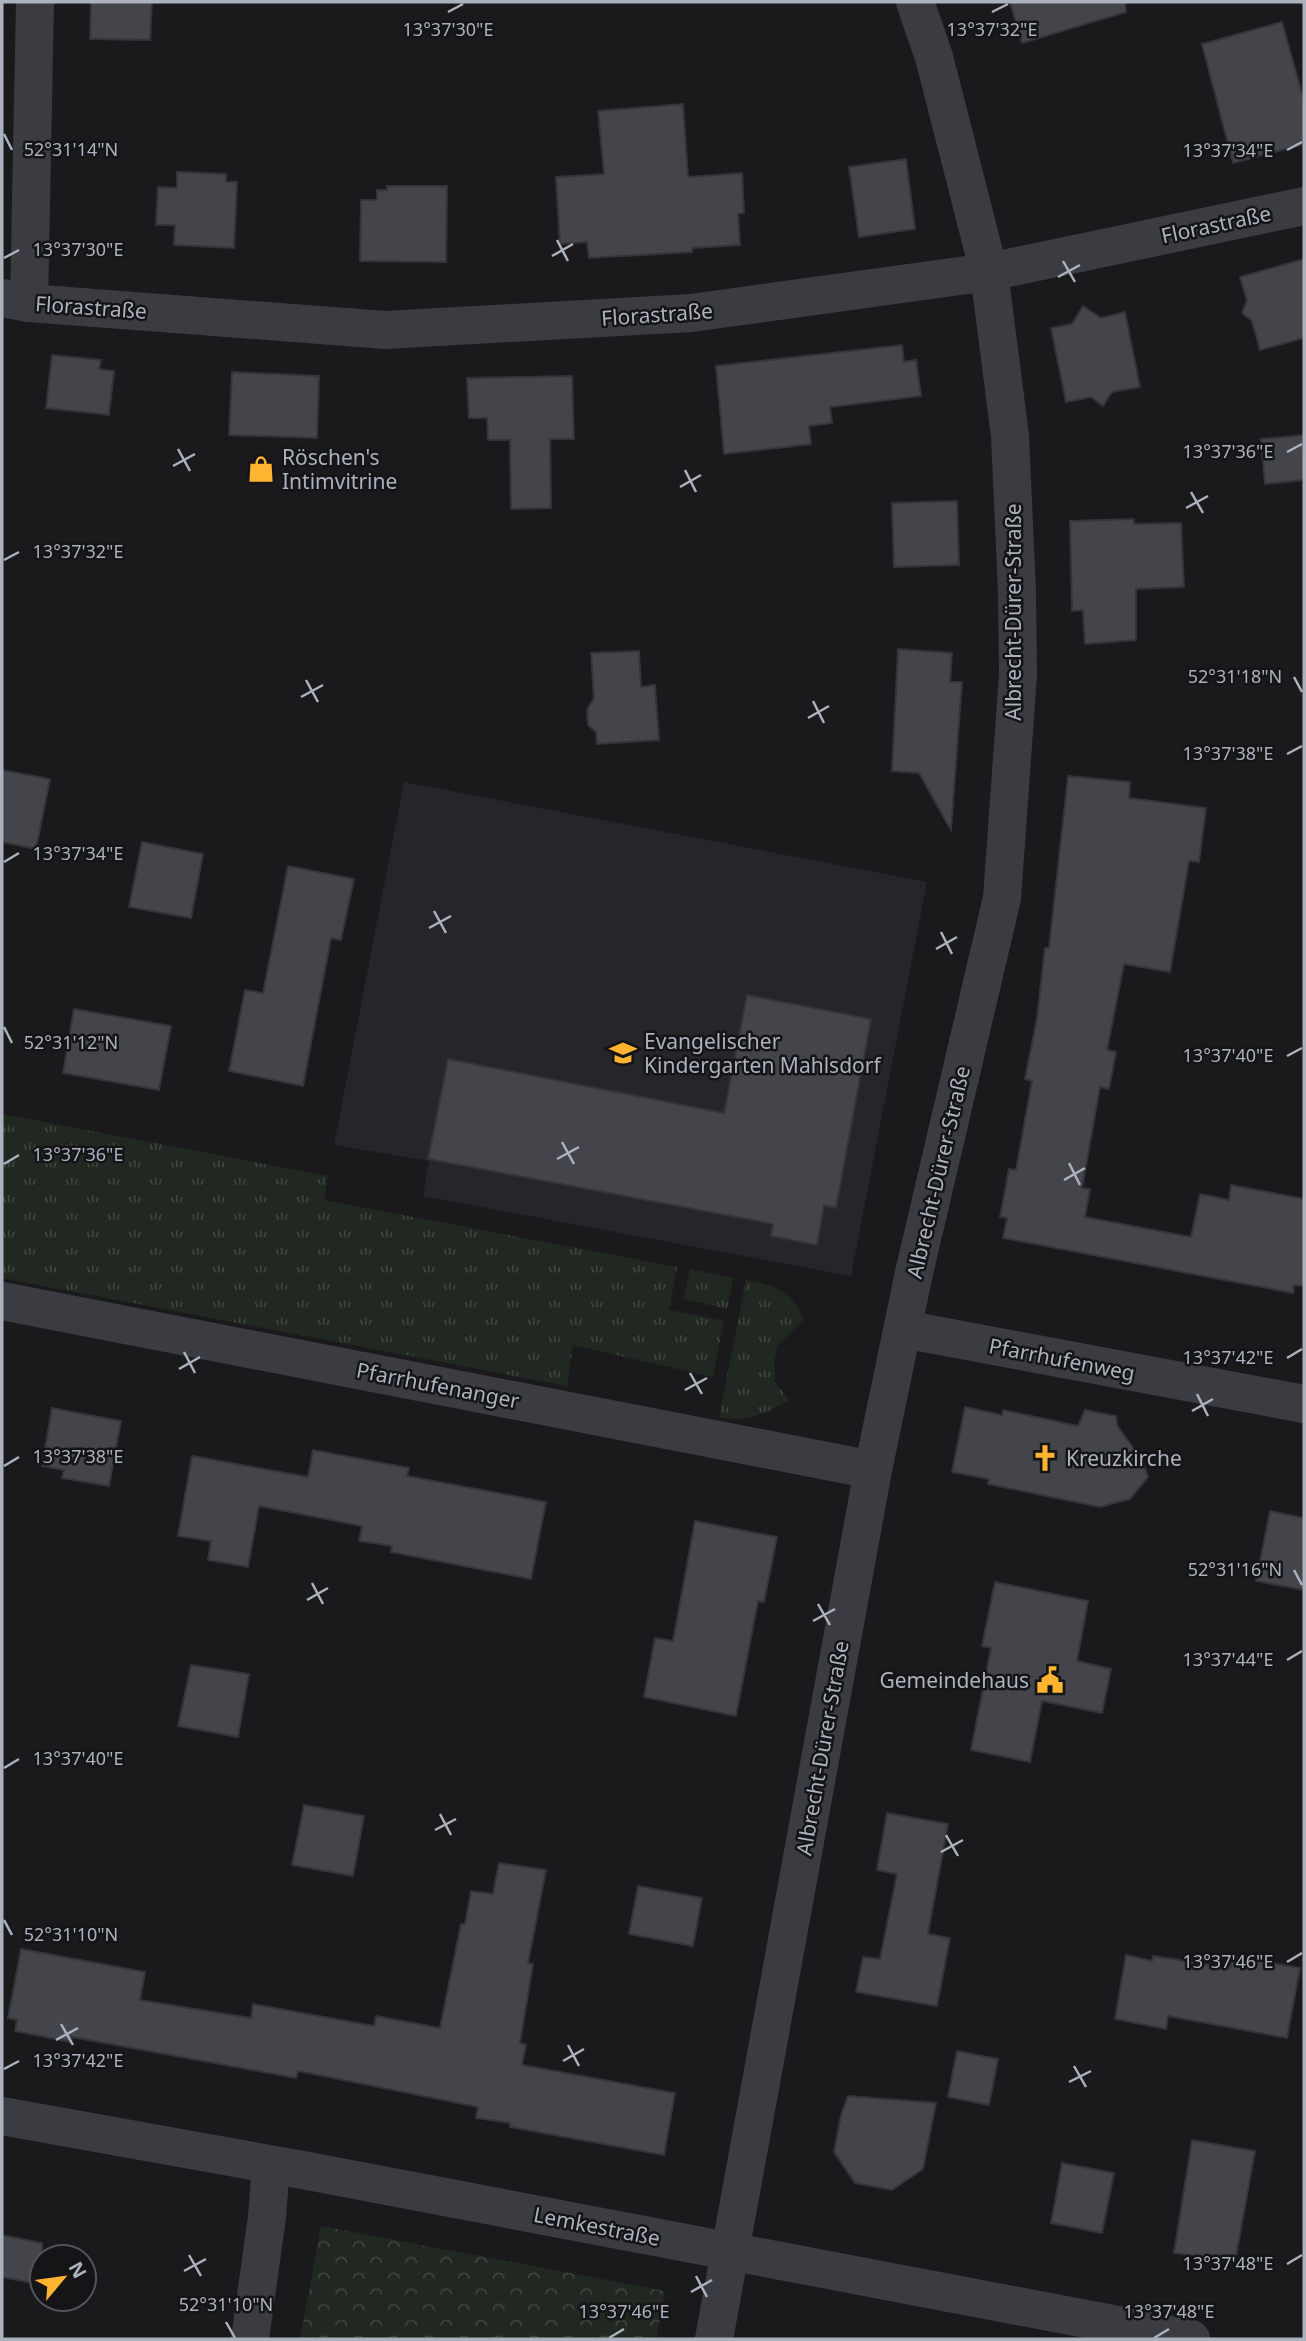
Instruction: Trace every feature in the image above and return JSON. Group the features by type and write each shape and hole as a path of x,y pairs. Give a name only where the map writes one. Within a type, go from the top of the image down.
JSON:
{"street":[{"path":"15,301 35,2"},
{"name":"Albrecht-Dürer-Straße","path":"714,2339 873,1470 1002,898 1018,676 1010,436 989,272 934,57 915,2"},
{"name":"Florastraße","path":"15,301 385,330 691,313 989,272 1304,206"},
{"name":"Pfarrhufenanger","path":"2,1301 873,1470"},
{"name":"Pfarrhufenweg","path":"903,1329 1304,1404"},
{"name":"Lemkestraße","path":"2,2116 1191,2339"},
{"path":"250,2339 267,2217 271,2165"}],"shaded area":[{"name":"Evangelischer Kindergarten Mahlsdorf","path":"404,782 927,882 851,1276 423,1196 429,1161 334,1145"}],"green space":[{"path":"2,1114 328,1176 324,1200 677,1267 669,1310 724,1321 713,1377 573,1345 567,1386 2,1278"},
{"path":"690,1269 733,1278 727,1309 684,1299"},
{"path":"746,1280 774,1287 787,1295 804,1319 778,1345 774,1360 775,1382 789,1400 756,1416 729,1419 719,1417"},
{"path":"321,2226 665,2291 656,2339 300,2339"}],"building":[{"path":"91,2 152,2 150,40 90,39"},
{"path":"1010,2 1125,2 1126,12 1022,43"},
{"path":"1282,22 1304,101 1304,144 1233,163 1202,44"},
{"path":"683,104 688,177 742,173 744,213 738,214 740,245 692,248 692,252 589,258 587,242 560,244 556,177 604,174 598,111"},
{"path":"906,159 915,229 859,237 849,167"},
{"path":"177,172 226,174 226,182 237,182 234,248 174,245 175,225 156,225 158,187 177,188"},
{"path":"387,186 447,186 446,262 360,261 361,200 377,200 377,190 387,190"},
{"path":"1304,259 1304,338 1260,350 1252,321 1242,313 1247,301 1240,277"},
{"path":"1083,306 1101,318 1125,312 1140,387 1112,392 1103,406 1091,397 1066,402 1051,328 1072,324"},
{"path":"902,345 904,362 916,360 921,396 830,407 832,423 809,426 811,444 724,454 716,366"},
{"path":"52,355 101,360 99,369 114,371 109,415 46,408"},
{"path":"232,372 319,376 317,438 229,435"},
{"path":"572,376 574,439 550,439 551,508 511,509 510,440 488,440 487,418 469,418 467,378"},
{"path":"1304,435 1304,480 1265,484 1261,439"},
{"path":"957,501 959,565 894,567 892,503"},
{"path":"1134,519 1134,524 1181,523 1184,587 1136,589 1136,640 1085,644 1083,610 1072,611 1070,521"},
{"path":"898,649 952,653 950,682 962,682 951,830 919,773 892,771"},
{"path":"639,651 641,687 655,685 659,740 597,744 596,732 588,725 587,710 594,698 591,653"},
{"path":"2,770 50,779 36,849 2,842"},
{"path":"1068,776 1130,782 1129,798 1206,808 1199,862 1189,861 1170,972 1124,964 1107,1050 1116,1052 1109,1089 1100,1087 1082,1188 1090,1189 1085,1217 1191,1237 1200,1194 1229,1200 1231,1185 1304,1199 1304,1286 1294,1285 1293,1293 1003,1238 1007,1218 1000,1217 1009,1169 1016,1170 1032,1081 1025,1079 1037,1018 1045,948 1049,948"},
{"path":"142,842 203,854 191,918 129,907"},
{"path":"288,866 354,879 341,940 331,938 303,1086 229,1071 245,990 263,993"},
{"path":"747,995 871,1019 836,1208 824,1205 817,1245 771,1236 773,1224 428,1159 448,1059 724,1113"},
{"path":"74,1009 171,1026 159,1090 63,1073"},
{"name":"Kreuzkirche","path":"965,1407 1002,1415 1003,1410 1078,1426 1085,1410 1116,1416 1117,1425 1143,1462 1148,1477 1130,1499 1100,1507 988,1484 989,1479 952,1472"},
{"path":"52,1408 121,1421 109,1486 62,1478 64,1470 42,1466"},
{"path":"313,1450 409,1468 407,1476 546,1502 531,1579 391,1552 392,1546 359,1541 362,1526 259,1506 248,1567 208,1560 211,1541 178,1536 192,1456 308,1477"},
{"path":"1270,1511 1304,1518 1304,1590 1256,1581"},
{"path":"695,1521 777,1537 764,1602 758,1601 736,1716 644,1697 655,1638 673,1641"},
{"name":"Gemeindehaus","path":"995,1582 1088,1601 1077,1661 1111,1669 1102,1713 1042,1701 1030,1762 971,1750 991,1648 982,1646"},
{"path":"191,1665 249,1674 238,1737 178,1726"},
{"path":"304,1805 364,1816 353,1876 292,1865"},
{"path":"887,1813 948,1824 928,1934 950,1938 937,2006 856,1992 863,1957 880,1959 897,1874 877,1870"},
{"path":"499,1863 546,1870 528,1963 533,1964 520,2043 526,2045 522,2065 675,2093 664,2155 510,2127 510,2123 476,2118 478,2107 298,2071 296,2078 72,2037 71,2042 15,2031 17,2020 8,2018 21,1949 145,1972 140,2000 251,2018 253,2004 374,2026 376,2016 440,2028 461,1924 465,1924 471,1891 493,1894"},
{"path":"638,1886 702,1898 693,1946 629,1934"},
{"path":"1126,1955 1152,1961 1153,1956 1230,1968 1233,1956 1300,1968 1287,2038 1168,2016 1166,2029 1115,2019"},
{"path":"957,2051 998,2059 989,2105 948,2097"},
{"path":"848,2096 936,2103 923,2169 892,2190 855,2183 834,2152 841,2115"},
{"path":"1192,2140 1255,2151 1235,2262 1174,2253"},
{"path":"1062,2163 1114,2173 1102,2233 1051,2223"},
{"path":"2,2235 42,2243 28,2243 28,2282 2,2277"}],"place":[{"name":"Röschen's Intimvitrine","path":"261,469"},
{"name":"Evangelischer Kindergarten Mahlsdorf","path":"623,1053"},
{"name":"Kreuzkirche","path":"1045,1458"},
{"name":"Gemeindehaus","path":"1050,1680"}]}
